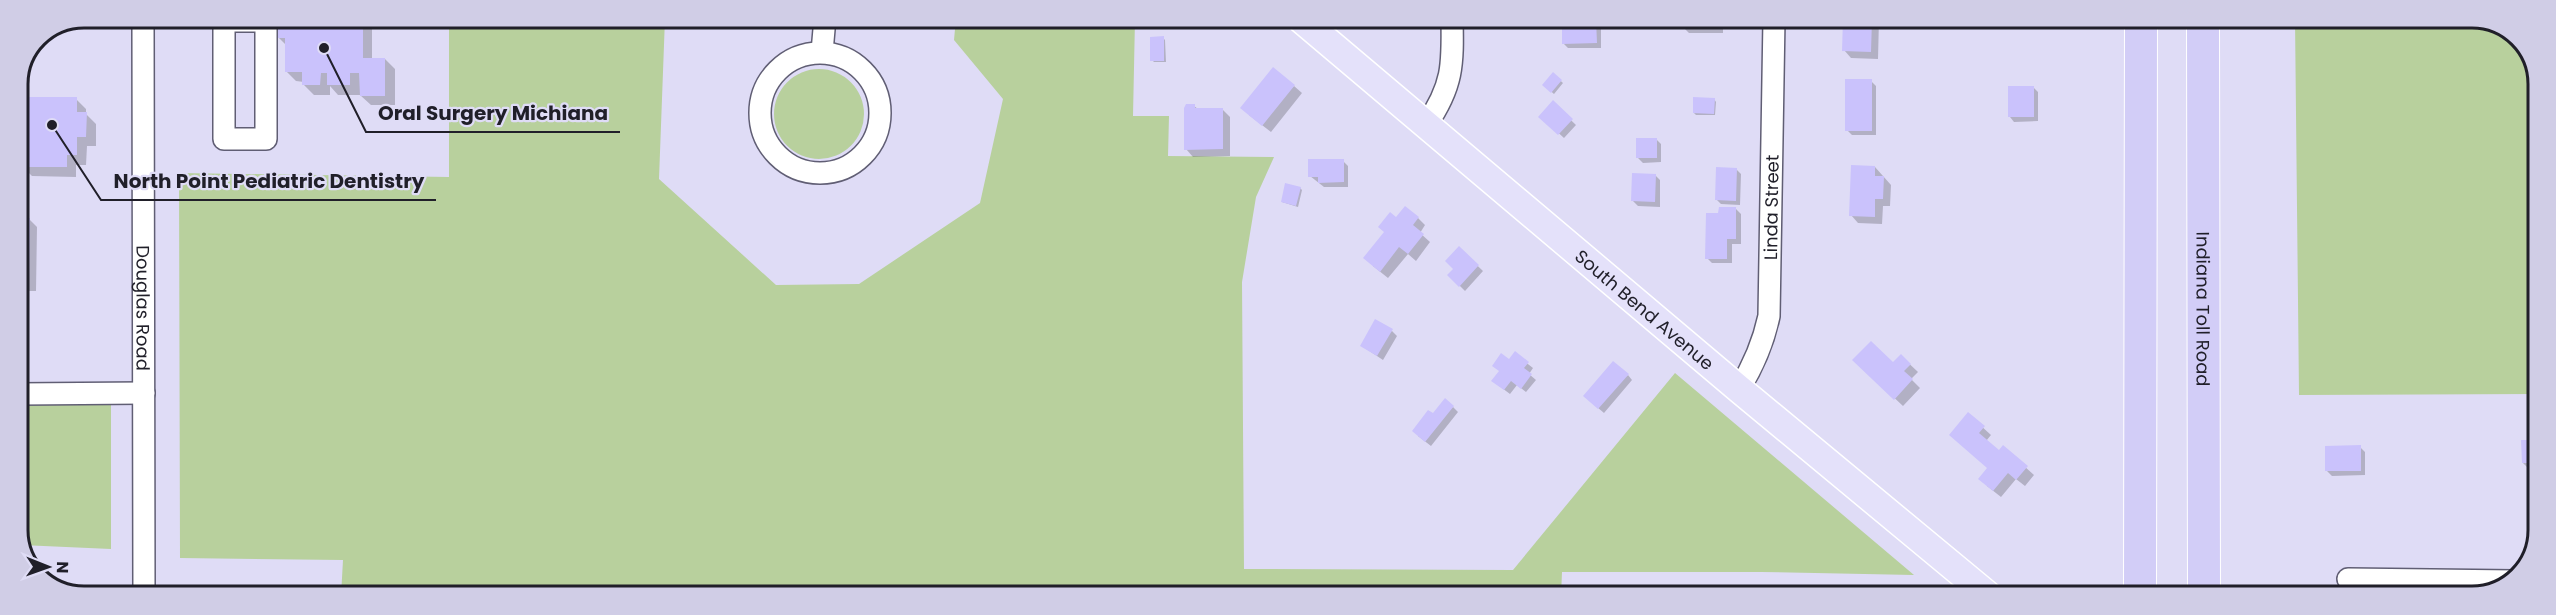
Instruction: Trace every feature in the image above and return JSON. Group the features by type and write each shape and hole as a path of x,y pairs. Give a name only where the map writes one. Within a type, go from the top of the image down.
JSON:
{"highway":[{"path":"2140,586 2141,28"},
{"name":"Indiana Toll Road","path":"2204,28 2204,586"}],"main road":[{"name":"South Bend Avenue","path":"1312,28 1739,389 1977,586"}],"street":[{"name":"Douglas Road","path":"143,28 144,586"},
{"path":"224,28 224,139 266,139 266,28"},
{"path":"822,52 824,28"},
{"path":"1426,125 1440,106 1448,87 1453,60 1452,28"},
{"name":"Linda Street","path":"1739,389 1756,361 1765,338 1768,316 1774,28"},
{"path":"822,52 855,63 867,75 876,90 880,106 879,124 874,140 865,154 851,165 835,172 817,174 798,170 782,160 770,146 762,129 760,110 764,92 773,75 787,63 804,55 822,52"},
{"path":"29,394 144,393"},
{"path":"2348,579 2496,581"}],"green space":[{"path":"449,28 665,28 659,179 776,285 859,284 980,203 1003,99 954,40 955,28 1135,28 1133,116 1169,116 1168,156 1274,157 1256,197 1242,282 1244,569 1513,570 1675,373 1914,575 1562,572 1561,586 342,586 343,560 180,558 179,173 449,177"},
{"path":"2295,28 2472,28 2490,31 2500,36 2518,53 2527,81 2528,394 2299,395"},
{"path":"819,69 836,73 851,82 860,97 864,114 860,131 851,146 836,155 819,159 802,155 787,146 778,131 774,114 778,97 787,82 802,73"},
{"path":"29,402 111,402 111,549 31,545 29,534"}],"building":[{"path":"277,28 363,28 363,58 385,58 385,96 360,96 359,73 350,73 350,85 327,85 327,73 321,73 320,85 302,85 302,72 285,72 285,38 277,38"},
{"path":"1562,28 1596,28 1597,43 1562,44"},
{"path":"1843,28 1872,28 1871,52 1842,51"},
{"path":"1164,36 1164,61 1150,61 1150,37"},
{"path":"1273,67 1295,85 1262,126 1240,108"},
{"path":"1553,72 1562,80 1551,93 1542,85"},
{"path":"1845,79 1872,79 1872,131 1845,131"},
{"path":"2008,86 2034,86 2034,117 2008,117"},
{"path":"28,97 77,97 77,112 87,112 86,137 77,137 77,155 67,155 67,167 28,167"},
{"path":"1693,97 1715,98 1714,114 1693,113"},
{"path":"1553,100 1573,119 1558,135 1538,117"},
{"path":"1186,104 1195,104 1195,108 1223,108 1223,149 1184,150 1184,108"},
{"path":"1636,138 1657,138 1657,158 1636,158"},
{"path":"1308,159 1344,159 1344,182 1318,183 1318,177 1308,177"},
{"path":"1851,165 1875,166 1875,176 1884,176 1883,199 1875,199 1875,217 1849,216"},
{"path":"1716,167 1737,168 1736,201 1715,200"},
{"path":"1632,173 1656,174 1655,202 1631,201"},
{"path":"1285,183 1301,187 1296,206 1281,202"},
{"path":"1405,206 1419,217 1413,225 1424,234 1408,254 1399,247 1380,272 1363,258 1384,232 1378,227 1390,212 1396,217"},
{"path":"1719,207 1736,207 1736,239 1727,239 1727,259 1705,259 1706,213 1718,213"},
{"path":"28,218 30,218 29,284"},
{"path":"1459,246 1479,265 1459,287 1447,275 1453,269 1445,261"},
{"path":"1375,319 1393,329 1377,356 1360,346"},
{"path":"1871,341 1893,362 1901,354 1911,364 1904,371 1913,379 1894,400 1852,360"},
{"path":"1515,351 1529,362 1524,368 1532,374 1521,389 1511,381 1504,390 1491,381 1499,371 1492,366 1501,353 1509,359"},
{"path":"1613,361 1629,374 1598,409 1583,396"},
{"path":"1445,398 1454,406 1425,442 1412,431 1428,410 1433,413"},
{"path":"1968,412 1985,426 1979,433 1999,450 2003,445 2028,466 2016,480 2008,473 1993,491 1978,479 1987,468 1949,435"},
{"path":"2521,440 2528,440 2528,463 2522,463"},
{"path":"2361,445 2361,471 2325,471 2325,446"}],"place":[{"name":"Oral Surgery Michiana","path":"324,48"},
{"name":"North Point Pediatric Dentistry","path":"52,125"}]}
